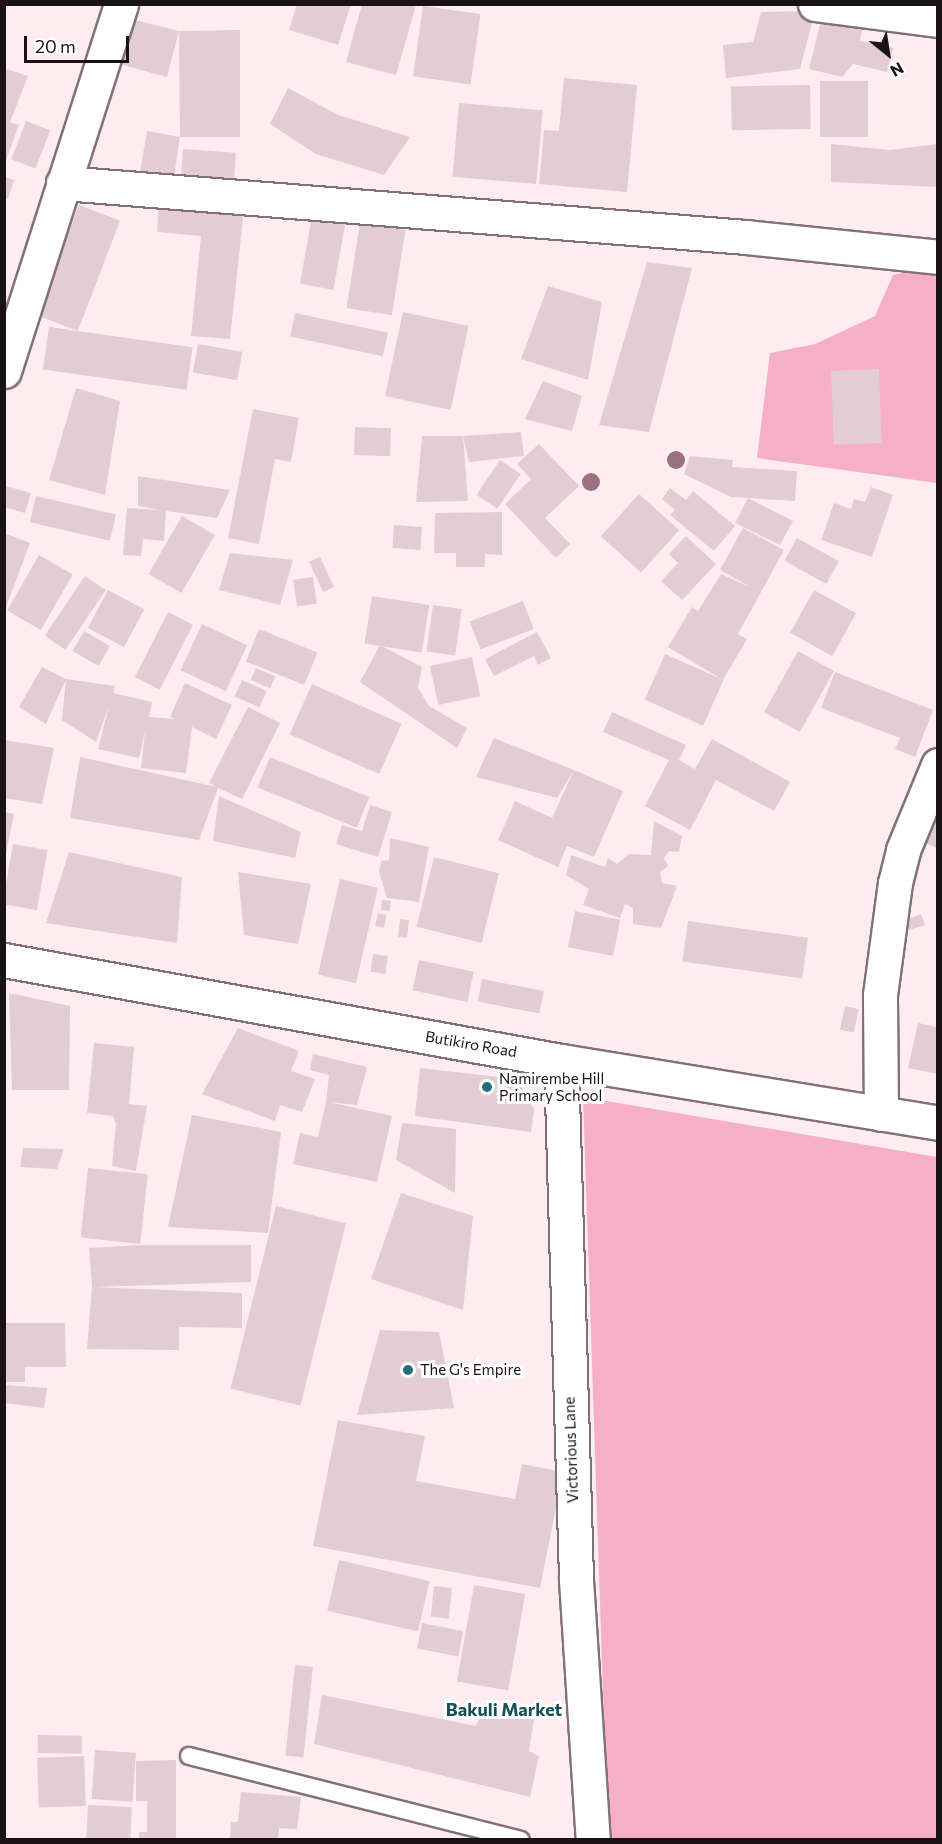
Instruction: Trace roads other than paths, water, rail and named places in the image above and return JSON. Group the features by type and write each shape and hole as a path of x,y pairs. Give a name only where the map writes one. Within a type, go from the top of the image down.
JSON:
{"street":[{"path":"4,370 121,4"},
{"path":"815,4 938,20"},
{"path":"63,183 746,237 938,257"},
{"path":"881,1114 880,995 895,883 903,850 938,765"},
{"name":"Butikiro Road","path":"4,960 561,1061 938,1123"},
{"name":"Victorious Lane","path":"561,1061 576,1580 593,1839"}],"lane":[{"path":"189,1756 521,1839"}],"place":[{"name":"Namirembe Hill Primary School","path":"487,1087"},
{"name":"The G's Empire","path":"408,1370"}],"district":[{"name":"Bakuli Market","path":"504,1709"}]}
